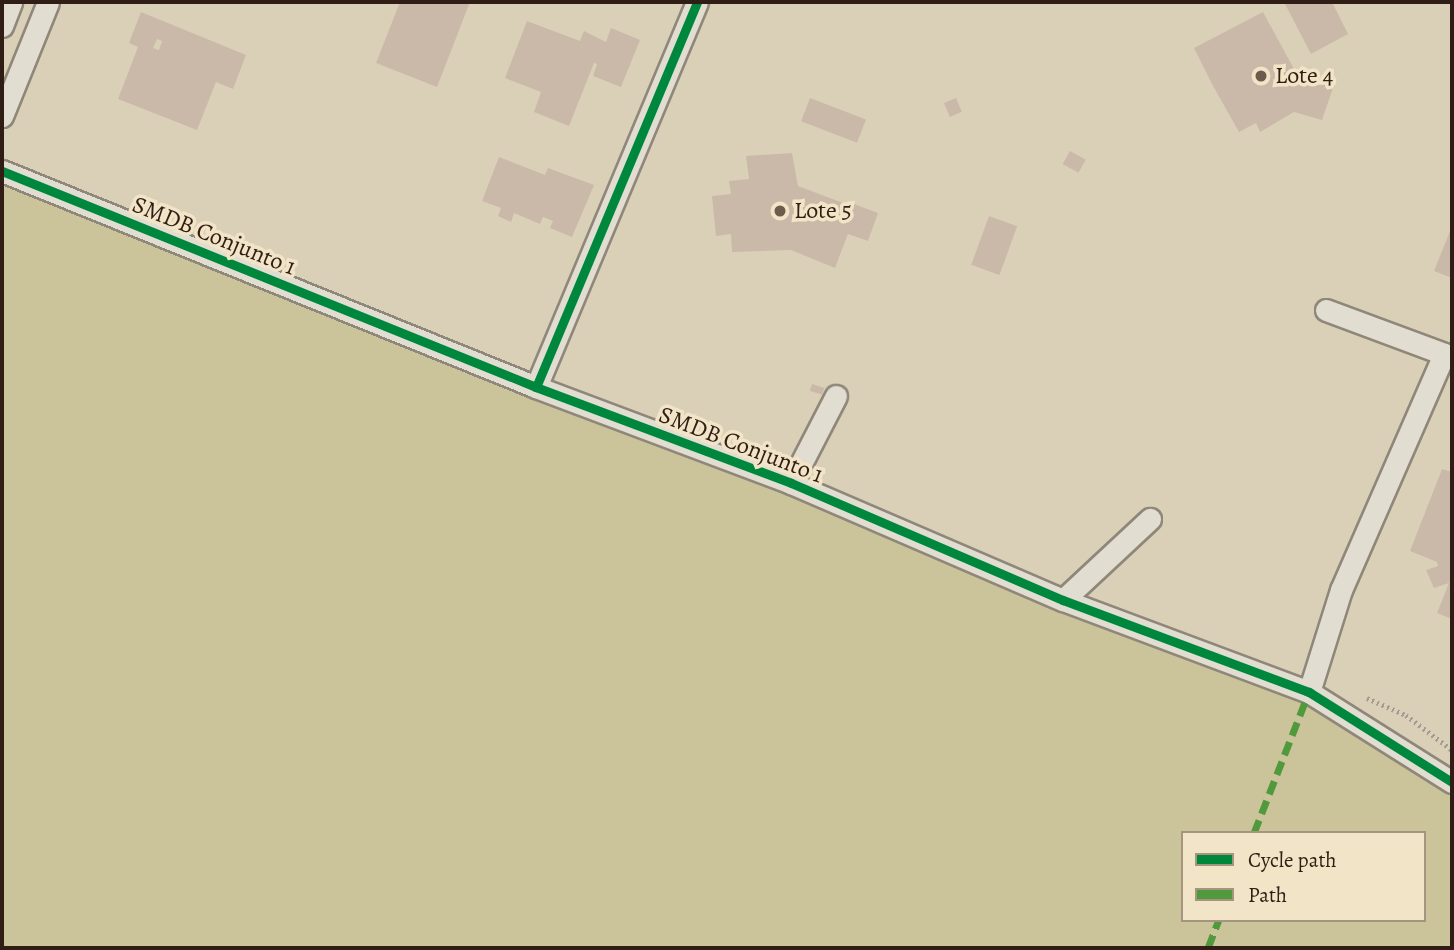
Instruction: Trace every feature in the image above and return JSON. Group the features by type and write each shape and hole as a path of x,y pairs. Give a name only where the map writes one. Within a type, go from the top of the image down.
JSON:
{"street":[{"path":"2,26 11,2"},
{"path":"2,116 48,2"},
{"path":"536,387 697,2"},
{"name":"SMDB Conjunto 1","path":"2,171 536,387 791,483 1063,600 1309,692 1452,782"},
{"path":"1309,692 1341,590 1448,356 1326,310"},
{"path":"791,483 836,396"},
{"path":"1063,600 1150,519"}],"shaded area":[{"path":"2,172 1309,692 1452,788 1452,948 2,948"}],"building":[{"path":"400,2 470,2 437,87 376,63"},
{"path":"1284,2 1332,2 1348,34 1311,54"},
{"path":"141,12 246,55 233,89 216,82 197,130 118,99 138,47 129,43","holes":["157,39 162,41 159,50 153,48"]},
{"name":"Lote 4","path":"1263,12 1294,69 1335,82 1322,120 1294,112 1260,132 1256,123 1239,132 1212,84 1194,48"},
{"path":"527,21 580,41 584,31 606,42 611,28 640,40 621,87 593,76 597,64 594,63 569,126 534,112 541,92 505,78"},
{"path":"810,98 866,120 857,143 801,121"},
{"path":"956,98 962,112 950,117 944,103"},
{"path":"1070,151 1086,160 1078,173 1063,164"},
{"name":"Lote 5","path":"792,153 798,186 846,204 844,209 851,212 854,204 878,213 868,241 848,234 835,268 791,250 732,252 731,234 716,236 712,196 731,194 729,181 749,179 746,156"},
{"path":"499,157 545,175 548,168 594,185 572,237 550,228 553,221 543,217 540,224 514,213 511,222 498,216 501,208 482,201"},
{"path":"989,216 1017,226 999,275 971,265"},
{"path":"1452,226 1452,278 1434,271"},
{"path":"812,384 824,388 822,395 810,391"},
{"path":"1442,469 1452,472 1452,619 1437,613 1449,583 1434,588 1426,570 1438,566 1437,562 1410,551"}],"marked path":[{"path":"1255,831 1309,692"},
{"path":"1208,948 1218,922"}],"cycle path":[{"path":"536,387 697,2"},
{"path":"2,171 536,387 791,483 1063,600 1309,692 1452,782"}],"place":[{"name":"Lote 4","path":"1261,76"},
{"name":"Lote 5","path":"780,211"}]}
